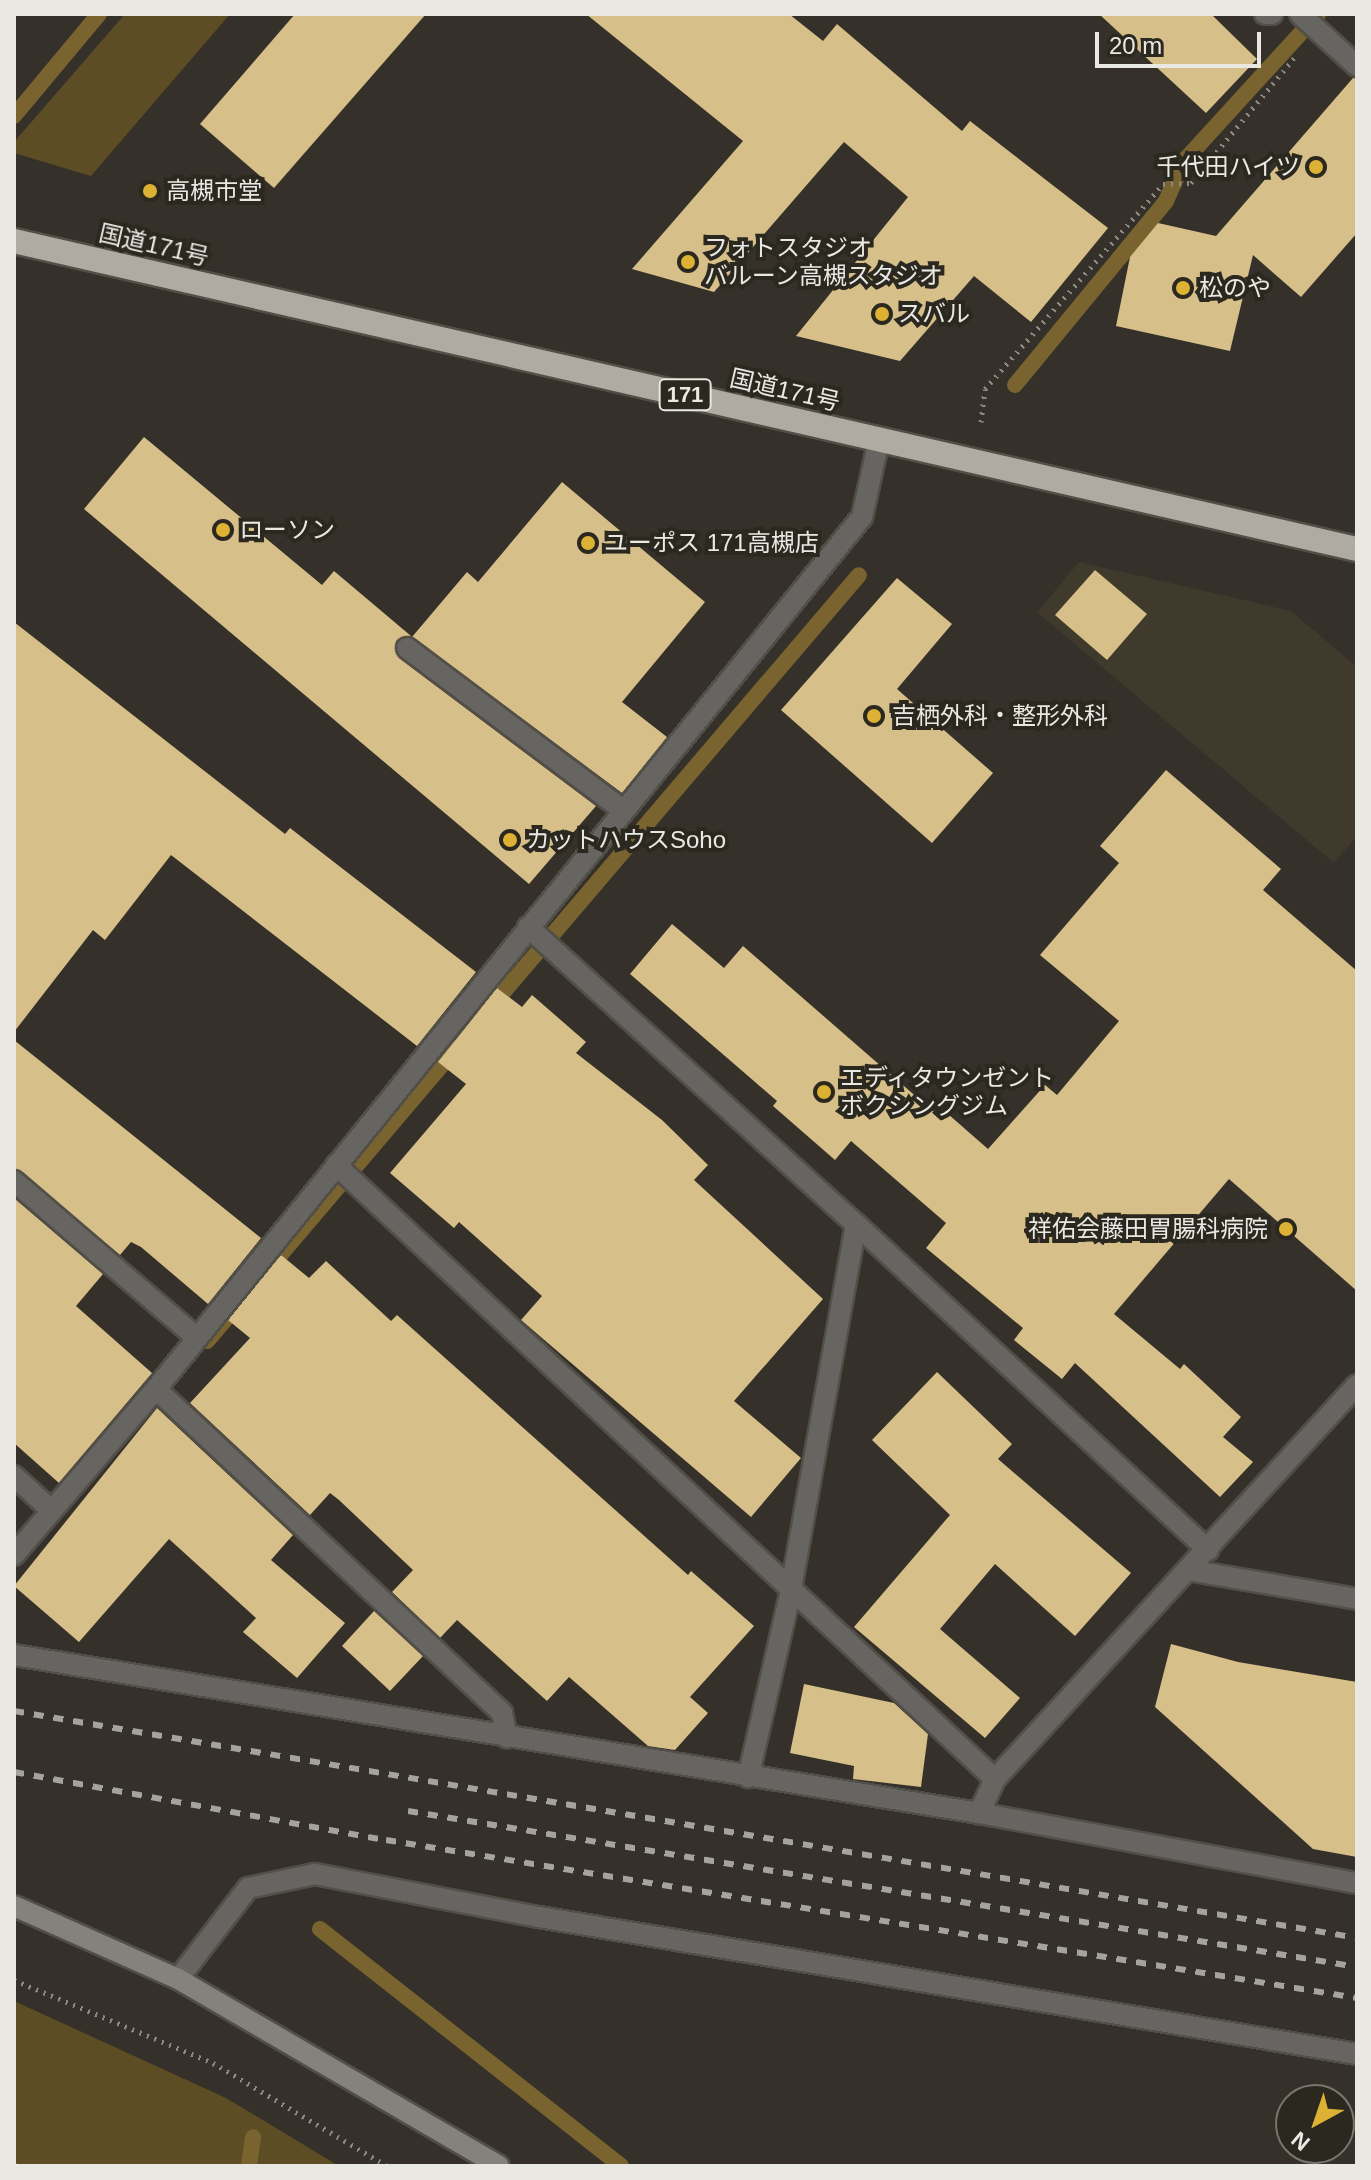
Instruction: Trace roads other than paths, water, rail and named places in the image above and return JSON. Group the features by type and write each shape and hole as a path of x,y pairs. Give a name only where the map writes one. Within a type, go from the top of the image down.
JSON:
{"highway":[{"name":"国道171号","path":"14,241 1357,549"}],"street":[{"path":"1265,14 1272,14"},
{"path":"1300,14 1357,66"},
{"path":"14,1555 156,1389 862,517 879,440"},
{"path":"407,648 623,810"},
{"path":"528,927 856,1224 1208,1550"},
{"path":"336,1165 995,1779"},
{"path":"14,1181 197,1338"},
{"path":"748,1777 791,1590 856,1224"},
{"path":"979,1813 995,1779 1357,1385"},
{"path":"156,1389 502,1713 507,1738"},
{"path":"14,1476 51,1510"},
{"path":"1188,1570 1357,1599"},
{"path":"14,1655 979,1813 1357,1883"},
{"path":"178,1979 248,1888 315,1874 554,1920 1357,2054"},
{"path":"14,1906 178,1979 499,2166"}],"waterway":[{"path":"14,116 99,14"},
{"path":"1015,385 1166,201 1184,161 1318,14"},
{"path":"489,1009 859,575"},
{"path":"207,1341 456,1048"},
{"path":"320,1929 621,2166"},
{"path":"249,2166 253,2137"}],"railway":[{"path":"14,1711 1357,1938"},
{"path":"14,1772 386,1840 1357,1998"},
{"path":"408,1811 1357,1967"}],"place":[{"name":"千代田ハイツ","path":"1316,167"},
{"name":"高槻市堂","path":"150,191"},
{"name":"フォトスタジオ バルーン高槻スタジオ","path":"688,262"},
{"name":"松のや","path":"1183,288"},
{"name":"スバル","path":"882,314"},
{"name":"ローソン","path":"223,530"},
{"name":"ユーポス 171高槻店","path":"588,543"},
{"name":"吉栖外科・整形外科","path":"874,716"},
{"name":"カットハウスSoho","path":"510,840"},
{"name":"エディタウンゼント ボクシングジム","path":"824,1092"},
{"name":"祥佑会藤田胃腸科病院","path":"1286,1229"}]}
